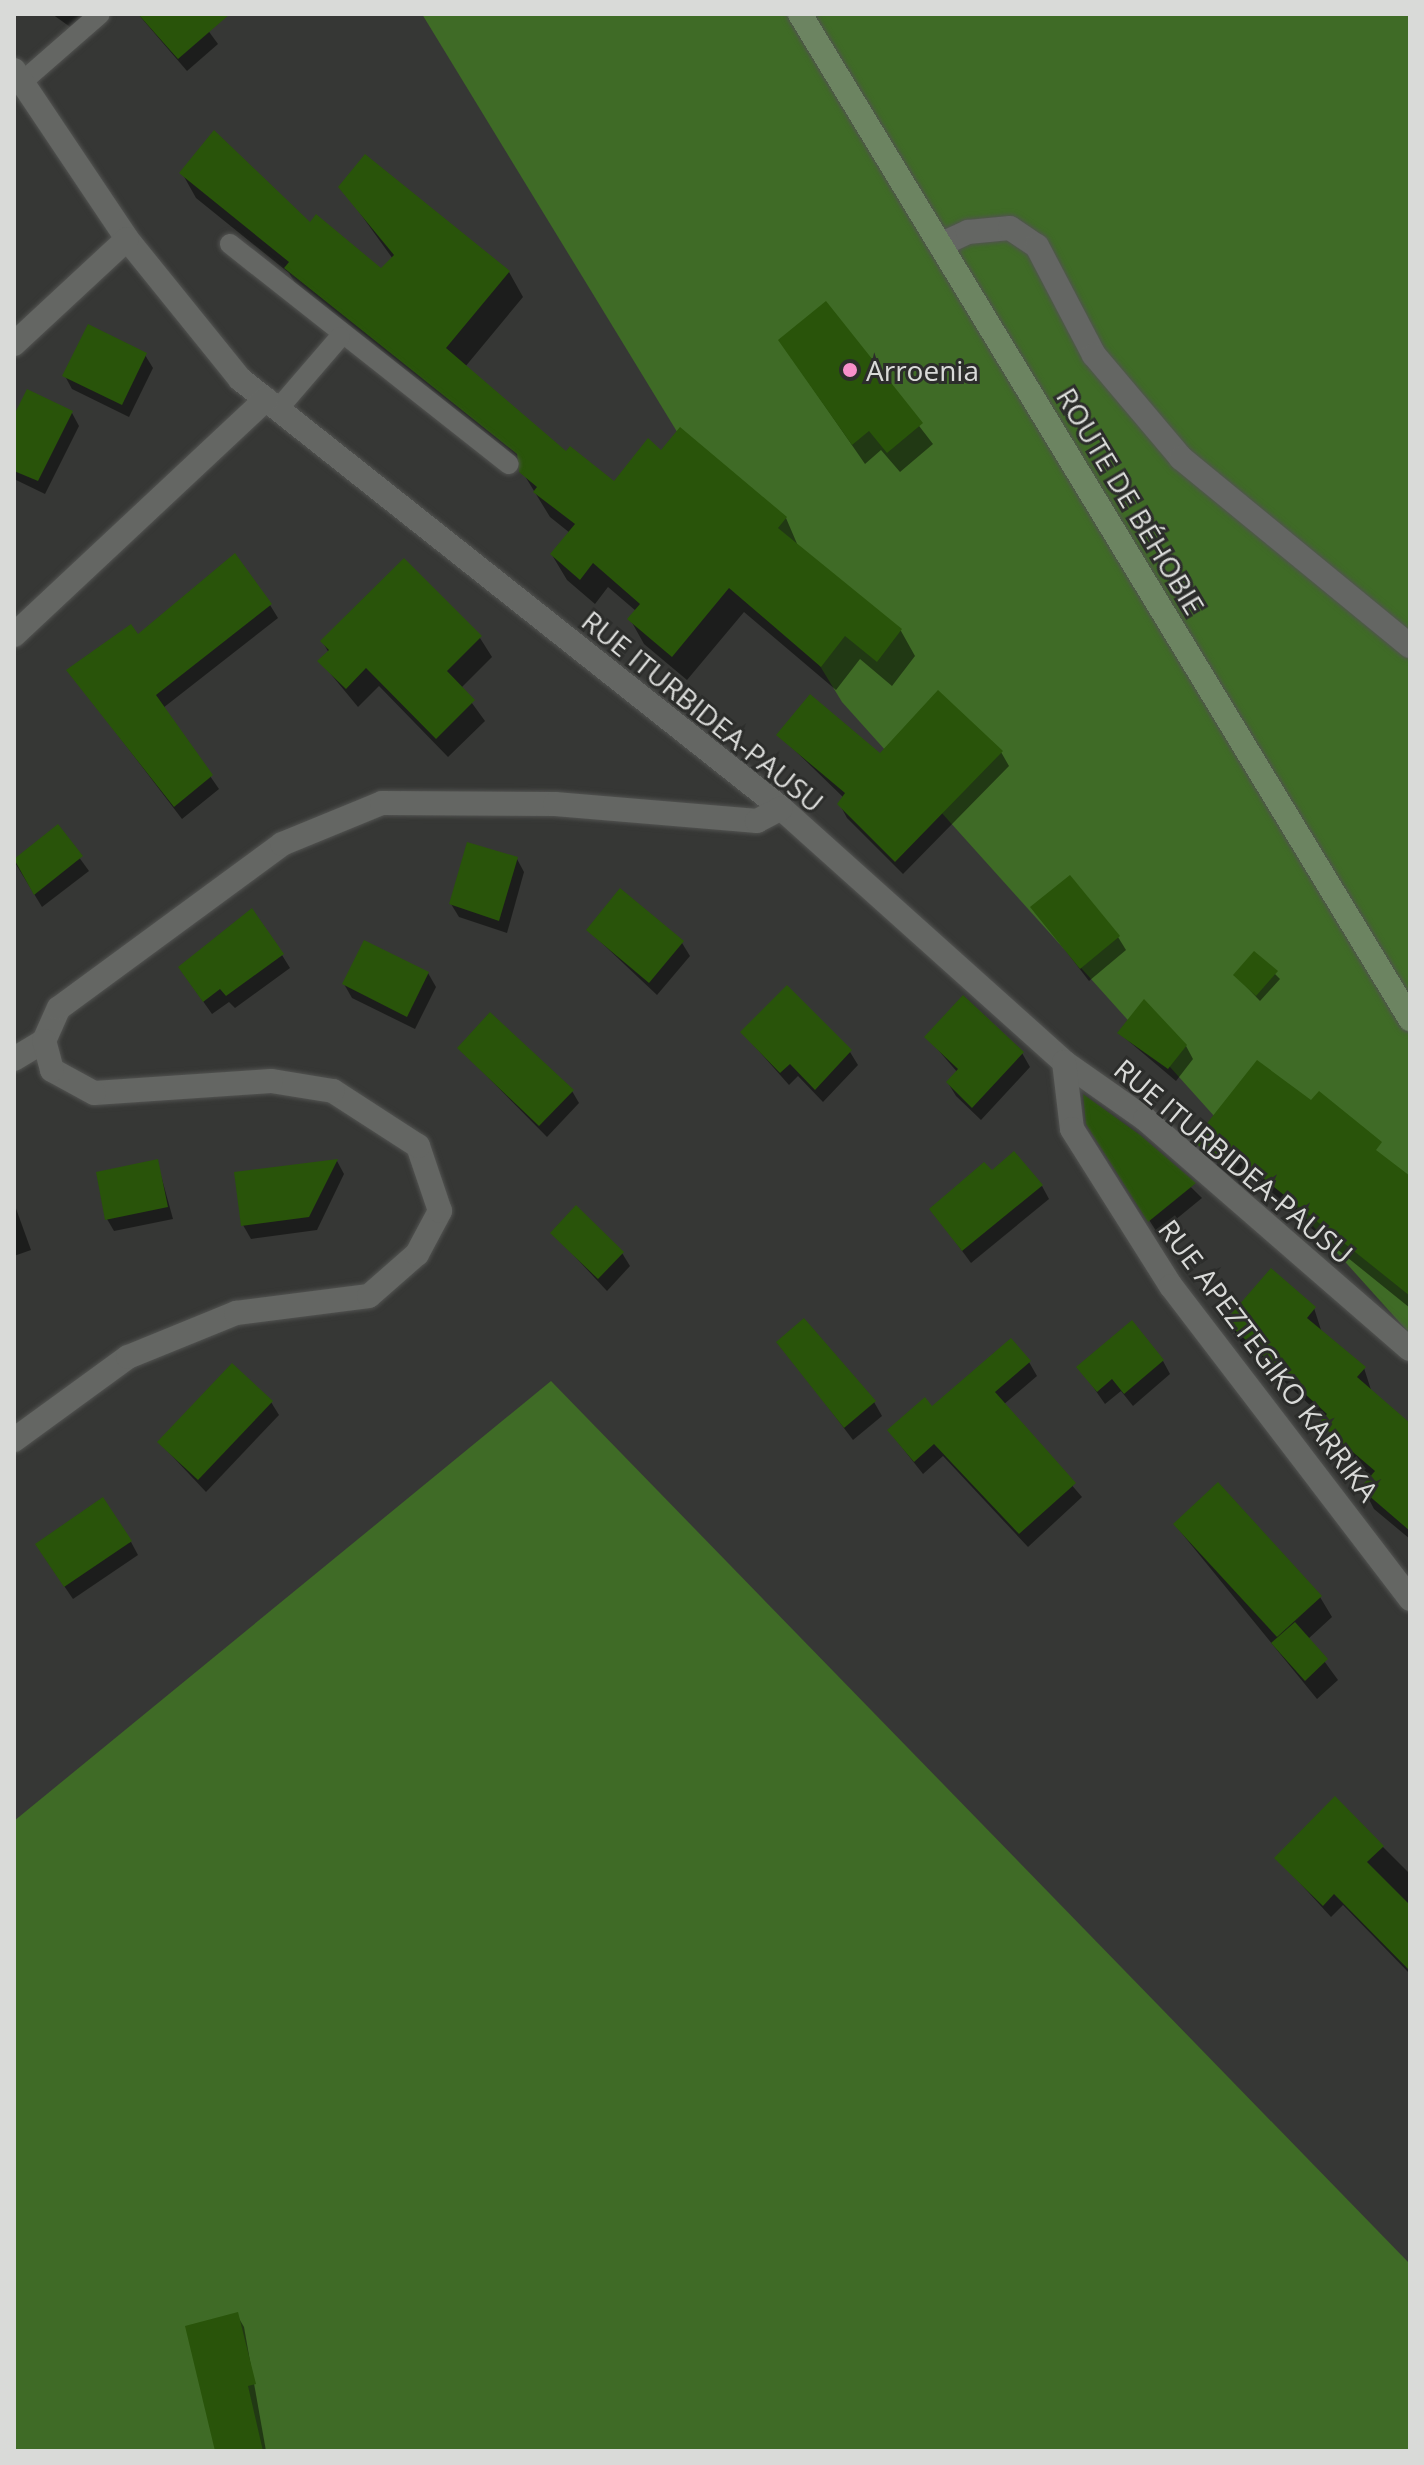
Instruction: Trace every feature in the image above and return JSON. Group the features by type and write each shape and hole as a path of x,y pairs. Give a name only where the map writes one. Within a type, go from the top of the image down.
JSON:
{"main road":[{"name":"ROUTE DE BÉHOBIE","path":"800,14 1410,1019"}],"street":[{"name":"RUE ITURBIDEA-PAUSU","path":"18,76 127,239 240,379 781,808 1064,1062 1145,1119 1410,1349"},
{"path":"940,245 968,232 1010,228 1037,246 1094,355 1181,458 1410,646"},
{"path":"14,344 127,239"},
{"path":"14,635 272,404"},
{"path":"14,1059 44,1041 59,1008 282,844 382,803 555,804 757,821 781,808"},
{"path":"14,1440 128,1357 236,1313 369,1296 417,1254 440,1211 418,1146 333,1091 271,1081 94,1093 52,1070 44,1041"},
{"name":"RUE APEZTEGIKO KARRIKA","path":"1064,1062 1072,1129 1171,1286 1410,1599"}],"lane":[{"path":"18,76 100,14"},
{"path":"230,244 340,337 509,464"},
{"path":"272,404 340,337"}],"green space":[{"path":"422,14 1410,14 1410,1334 842,702"},
{"path":"551,1381 1410,2264 1410,2451 14,2451 14,1821"}],"building":[{"path":"138,14 230,14 178,59"},
{"path":"214,130 310,222 316,214 381,268 394,255 338,187 365,154 510,271 446,348 566,451 570,446 614,481 648,438 661,450 680,427 787,517 778,528 902,629 877,662 845,636 821,667 729,588 672,657 627,619 640,604 593,563 580,580 550,554 575,524 533,492 537,487 519,472 517,454 284,268 289,262 179,173"},
{"name":"Arroenia","path":"826,301 923,423 887,453 869,431 852,445 778,340"},
{"path":"88,324 147,353 122,405 62,376"},
{"path":"27,389 73,411 38,481 14,471 14,415"},
{"path":"235,553 272,604 156,695 213,775 174,807 66,670 131,624 138,634"},
{"path":"404,558 482,636 447,671 475,700 436,739 366,668 346,689 317,661 329,650 320,641"},
{"path":"938,690 1003,751 895,862 837,804 845,793 776,735 810,694 880,753"},
{"path":"58,824 83,856 34,895 14,859"},
{"path":"467,842 518,857 499,921 449,904"},
{"path":"1070,875 1120,936 1080,969 1030,907"},
{"path":"620,888 684,941 649,983 586,930"},
{"path":"252,908 284,954 226,996 220,989 203,1002 178,967"},
{"path":"364,940 429,972 407,1017 342,984"},
{"path":"1254,951 1278,971 1256,996 1233,975"},
{"path":"787,985 852,1050 815,1090 790,1064 780,1073 740,1032"},
{"path":"963,995 1024,1052 972,1108 946,1082 958,1069 924,1037"},
{"path":"1144,999 1187,1045 1168,1069 1117,1033"},
{"path":"490,1012 574,1090 539,1126 457,1048"},
{"path":"1257,1060 1311,1100 1319,1091 1382,1142 1376,1150 1410,1176 1410,1296 1233,1154 1220,1164 1193,1141"},
{"path":"1083,1094 1140,1135 1196,1183 1148,1222 1086,1124"},
{"path":"1014,1151 1043,1185 962,1251 929,1209 984,1162 992,1170"},
{"path":"158,1159 168,1207 105,1220 96,1172"},
{"path":"338,1159 309,1217 241,1226 234,1172"},
{"path":"576,1205 624,1252 598,1279 550,1233"},
{"path":"1271,1268 1316,1307 1307,1318 1366,1367 1357,1377 1410,1423 1410,1531 1360,1488 1375,1471 1319,1423 1327,1414 1225,1321"},
{"path":"804,1318 876,1401 844,1428 776,1342"},
{"path":"1132,1320 1164,1360 1124,1394 1112,1379 1097,1392 1076,1367"},
{"path":"1011,1338 1031,1361 995,1392 1076,1483 1019,1534 934,1444 914,1462 887,1430 925,1397 932,1406"},
{"path":"232,1363 273,1401 198,1480 157,1442"},
{"path":"1218,1482 1322,1596 1277,1637 1173,1524"},
{"path":"103,1497 132,1541 64,1587 35,1544"},
{"path":"1295,1622 1328,1659 1305,1681 1271,1643"},
{"path":"1335,1796 1384,1846 1367,1862 1410,1905 1410,1971 1334,1894 1323,1906 1274,1858"},
{"path":"238,2312 256,2384 248,2386 263,2451 215,2451 185,2326"}],"place":[{"name":"Arroenia","path":"850,370"}]}
